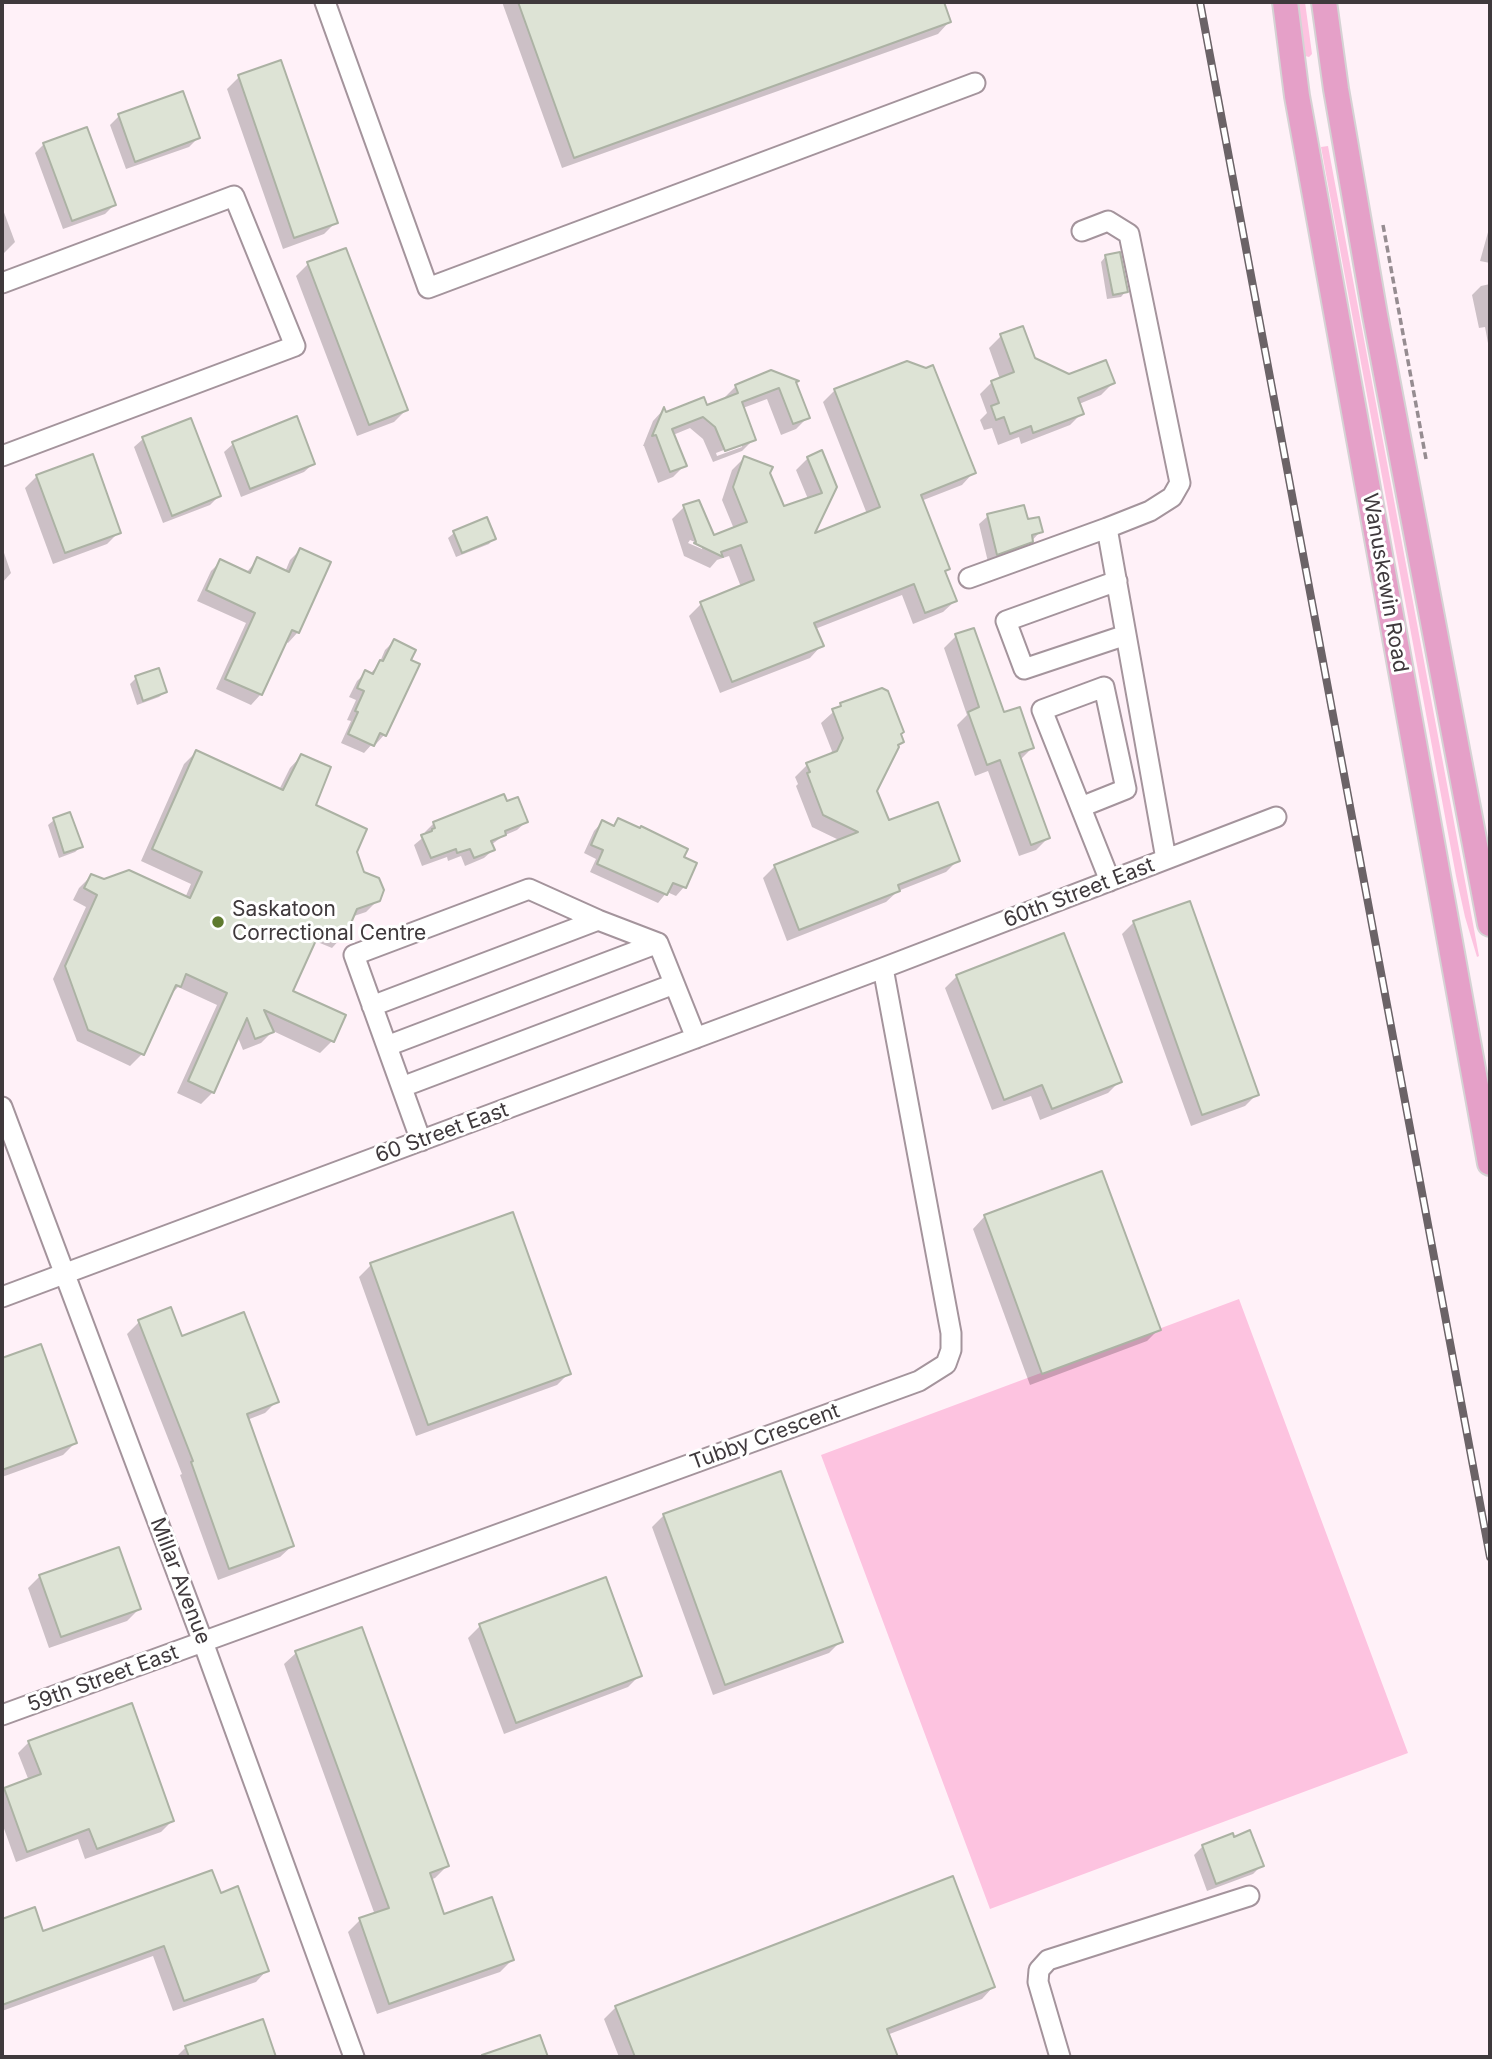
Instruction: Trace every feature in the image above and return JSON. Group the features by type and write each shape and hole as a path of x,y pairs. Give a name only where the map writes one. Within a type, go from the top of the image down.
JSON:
{"main road":[{"name":"Wanuskewin Road","path":"1285,2 1297,96 1490,1163"},
{"name":"Wanuskewin Road","path":"1324,2 1336,89 1375,315 1490,924"}],"street":[{"path":"325,2 428,288 975,83"},
{"path":"2,283 234,196 295,346 2,456"},
{"path":"969,578 1150,511 1172,498 1180,482 1129,234 1108,221 1082,231"},
{"path":"1107,528 1166,859"},
{"path":"1117,581 1006,621 1024,669 1126,635"},
{"path":"1081,807 1126,789 1104,687 1042,710 1110,881"},
{"name":"60th Street East","path":"883,968 1276,817"},
{"path":"421,1140 354,955 529,889 658,943 696,1038"},
{"path":"372,1006 598,920"},
{"path":"387,1046 658,943"},
{"name":"60 Street East","path":"2,1297 883,968"},
{"name":"Tubby Crescent","path":"203,1642 919,1381 946,1364 951,1350 951,1333 883,968"},
{"path":"402,1087 674,984"},
{"name":"Millar Avenue","path":"2,1107 203,1642 354,2057"},
{"name":"59th Street East","path":"2,1715 203,1642"},
{"path":"1060,2057 1038,1982 1039,1970 1048,1960 1249,1896"}],"path":[{"path":"1382,219 1426,459"}],"shaded area":[{"path":"1298,2 1305,2 1312,54 1309,57 1305,56 1304,52"},
{"path":"1328,146 1479,956 1477,957 1456,876 1321,147"},
{"path":"1239,1299 1408,1753 990,1909 821,1455"}],"building":[{"path":"518,2 944,2 951,22 574,158"},
{"path":"281,60 338,223 294,238 238,75"},
{"path":"183,91 200,138 135,162 118,114"},
{"path":"87,127 116,205 72,221 43,143"},
{"path":"346,248 408,410 369,425 307,262"},
{"path":"1120,252 1128,292 1113,295 1105,255"},
{"path":"1023,326 1035,358 1069,374 1106,360 1115,383 1078,398 1084,414 1033,433 1031,426 1010,434 1004,417 996,420 991,406 999,403 991,381 1014,372 1000,334"},
{"path":"907,361 926,368 933,365 976,473 921,495 950,569 945,571 957,601 925,613 914,584 814,623 824,646 732,682 700,602 754,580 741,545 721,552 723,557 694,543 696,542 683,505 699,500 714,535 747,522 733,487 744,456 773,467 770,473 784,506 822,493 807,457 822,450 837,487 815,533 880,507 834,389"},
{"path":"771,370 799,381 796,382 810,418 793,424 779,388 742,402 756,440 725,451 715,427 703,417 672,429 687,466 670,472 656,435 652,436 664,407 666,412 704,397 707,405 738,393 735,385"},
{"path":"297,416 315,464 250,489 232,442"},
{"path":"191,418 221,496 172,516 142,437"},
{"path":"93,454 121,533 65,553 36,475"},
{"path":"1024,505 1028,519 1039,517 1043,532 1032,535 1033,542 997,555 987,514"},
{"path":"487,517 496,539 462,553 453,531"},
{"path":"300,548 331,562 299,633 292,630 262,695 225,679 255,613 206,590 220,559 250,573 257,557 289,572"},
{"path":"974,628 1004,712 1020,707 1034,748 1019,753 1050,838 1031,845 1000,760 987,765 968,712 979,707 955,634"},
{"path":"394,639 416,650 411,660 420,664 386,736 380,733 374,746 348,734 364,691 357,688 365,670 373,674"},
{"path":"159,668 167,692 143,701 135,676"},
{"path":"882,688 888,691 904,732 901,734 904,742 898,745 877,791 889,820 938,802 960,861 898,885 900,891 799,930 774,865 858,832 823,815 807,773 810,772 806,763 837,751 843,738 832,709 841,706 840,703"},
{"name":"Saskatoon Correctional Centre","path":"196,750 283,790 301,754 331,767 316,805 367,829 357,852 364,872 379,878 384,890 380,901 357,909 345,937 322,927 293,991 346,1015 334,1042 264,1010 274,1032 255,1039 247,1018 214,1093 188,1081 227,993 186,974 181,987 176,985 144,1055 88,1030 65,966 97,895 84,888 91,874 104,879 129,870 190,898 202,872 152,849"},
{"path":"504,794 507,801 518,797 528,822 505,831 506,835 491,841 495,850 474,858 470,849 457,853 456,849 431,858 421,835 435,828 433,822"},
{"path":"70,812 83,847 64,853 53,818"},
{"path":"618,818 688,849 684,857 697,863 686,888 673,883 667,895 597,864 603,850 591,845 602,820 614,826"},
{"path":"1190,901 1259,1095 1202,1115 1133,921"},
{"path":"1064,933 1122,1082 1052,1109 1042,1085 1004,1100 956,975"},
{"path":"1102,1171 1161,1330 1042,1374 984,1215"},
{"path":"513,1212 571,1374 428,1425 370,1263"},
{"path":"171,1307 182,1336 244,1312 279,1402 247,1414 294,1546 229,1569 191,1462 193,1461 138,1320"},
{"path":"41,1344 77,1443 2,1470 2,1358"},
{"path":"781,1471 843,1642 725,1685 663,1514"},
{"path":"119,1547 141,1609 61,1637 39,1575"},
{"path":"606,1577 642,1676 516,1723 479,1624"},
{"path":"362,1627 449,1866 430,1873 444,1914 492,1897 514,1960 389,2004 359,1918 389,1908 295,1651"},
{"path":"132,1703 174,1821 97,1849 89,1829 27,1852 4,1788 41,1774 28,1741"},
{"path":"1250,1830 1264,1866 1216,1884 1202,1845 1233,1833 1234,1837"},
{"path":"212,1870 221,1893 238,1886 269,1971 184,2001 164,1946 2,2005 2,1919 35,1907 43,1931"},
{"path":"953,1876 995,1987 887,2029 898,2057 635,2057 615,2006"},
{"path":"263,2019 276,2057 189,2057 185,2046"},
{"path":"540,2035 548,2057 482,2055"}],"railway":[{"path":"1200,2 1490,1557"}],"place":[{"name":"Saskatoon Correctional Centre","path":"218,922"}]}
